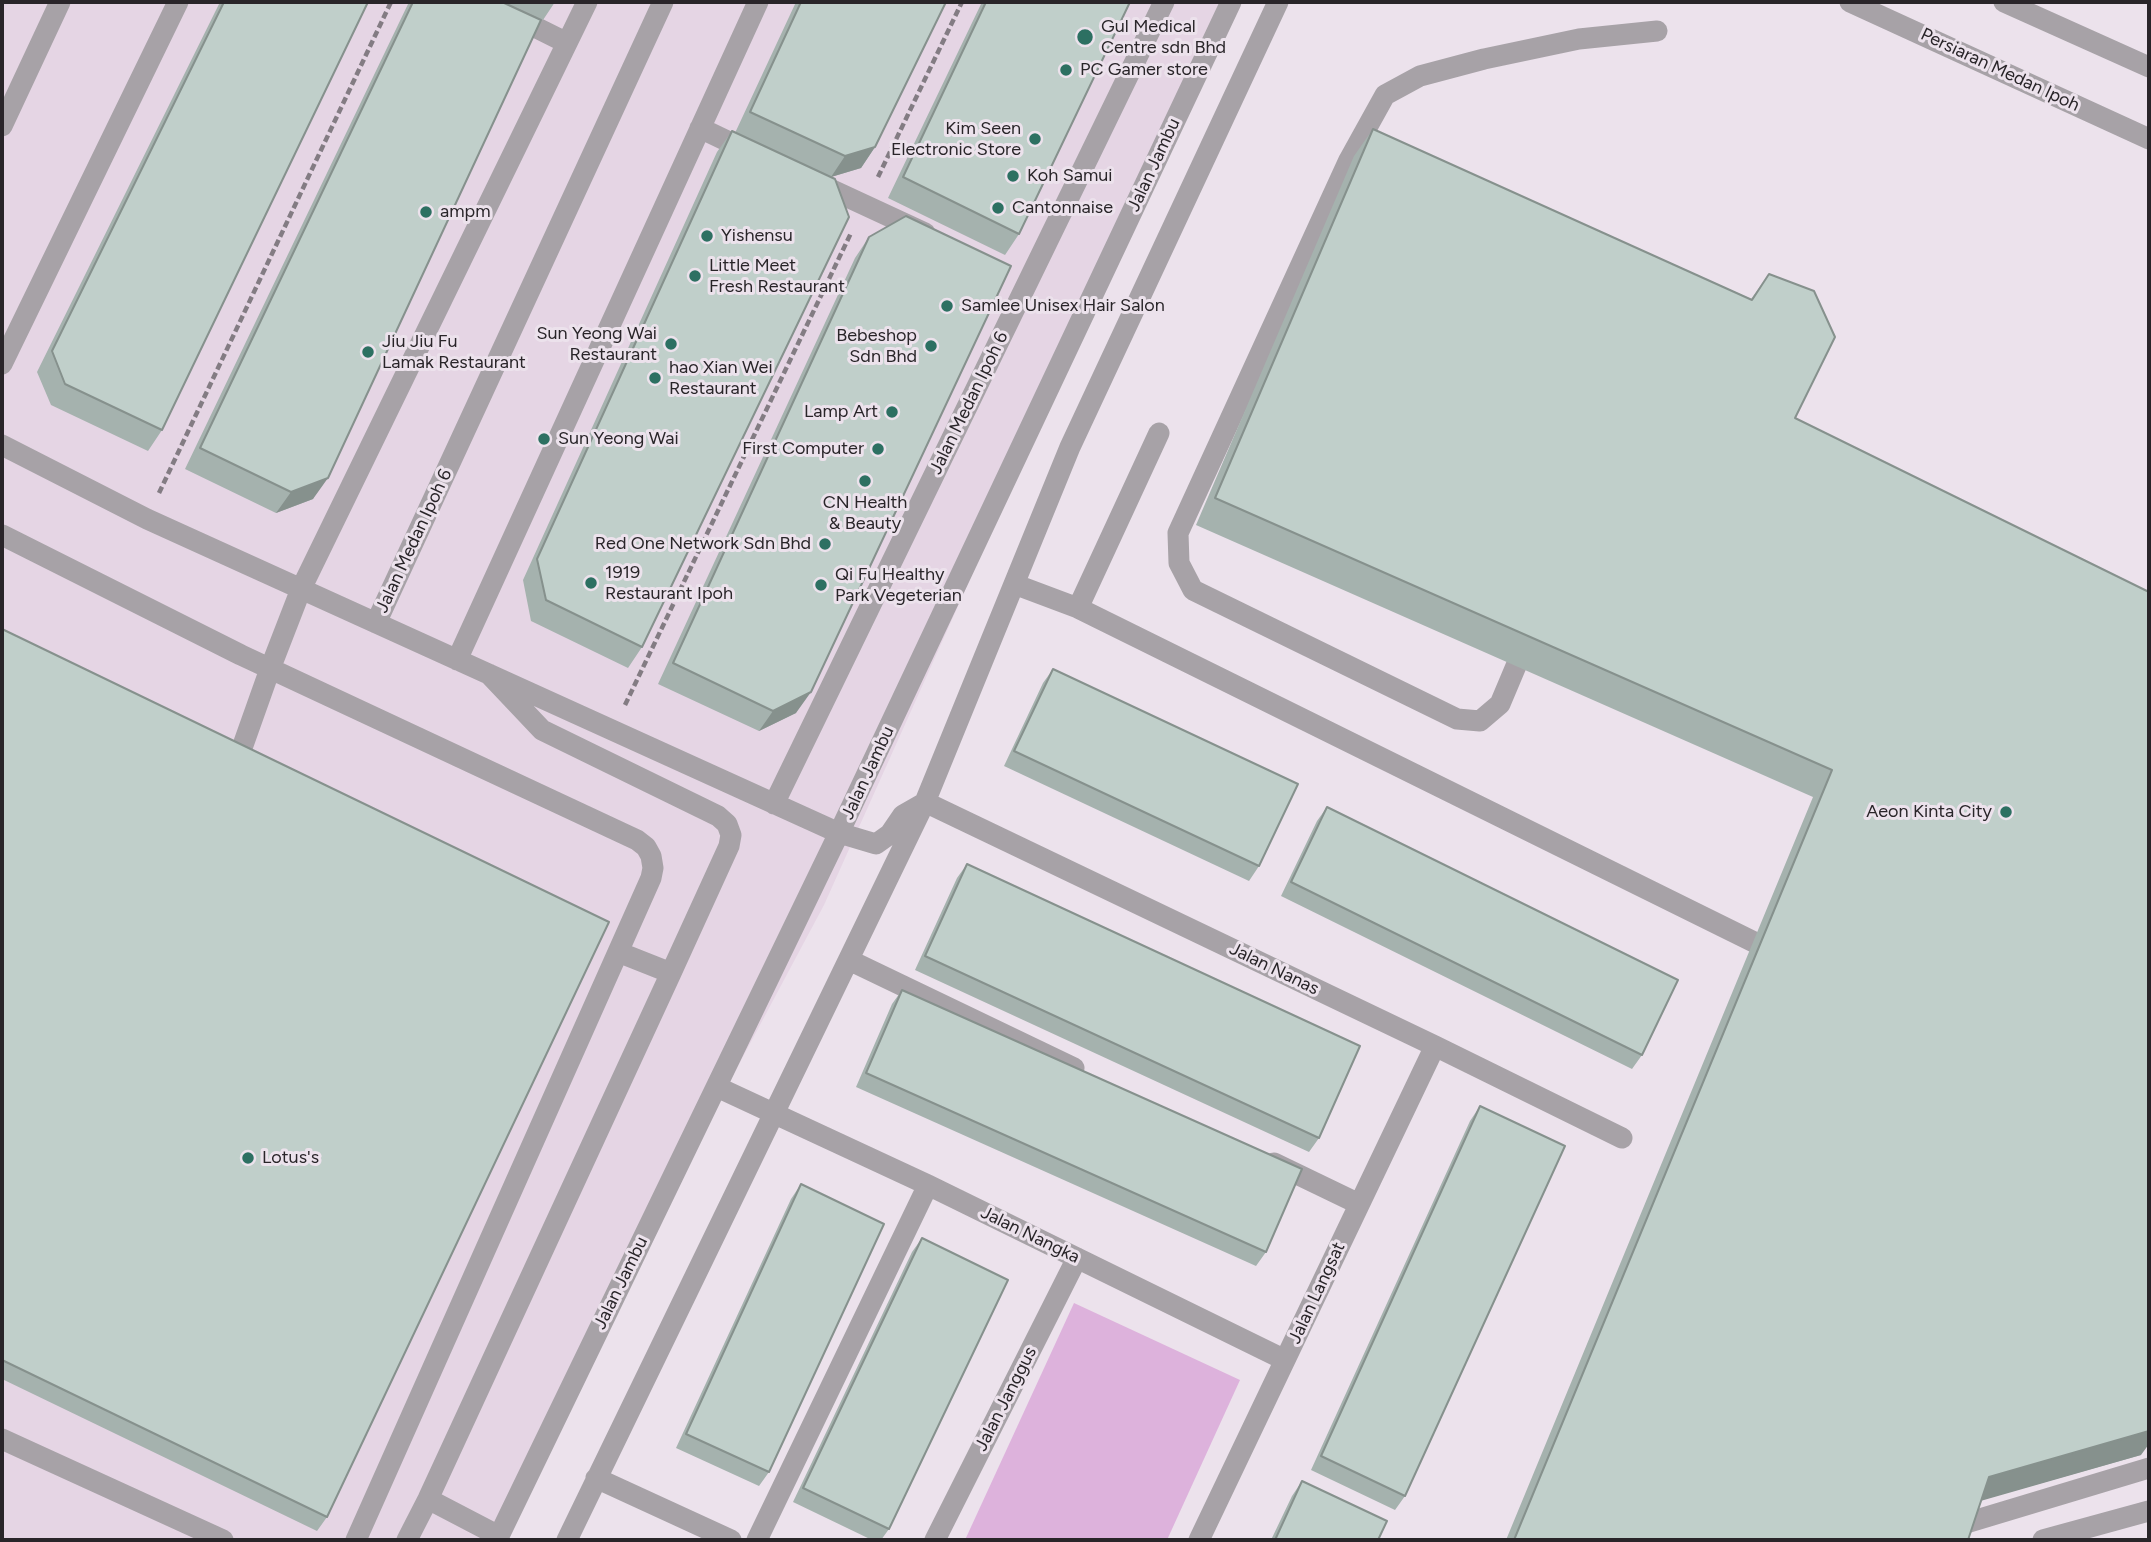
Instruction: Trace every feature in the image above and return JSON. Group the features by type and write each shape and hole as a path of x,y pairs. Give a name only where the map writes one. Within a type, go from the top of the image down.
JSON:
{"street":[{"path":"2,126 10,84 60,2"},
{"path":"2,364 178,2"},
{"path":"485,2 567,43"},
{"path":"237,762 301,589 587,2"},
{"name":"Jalan Medan Ipoh 6","path":"376,624 663,2"},
{"path":"457,660 758,2"},
{"name":"Jalan Medan Ipoh 6","path":"774,804 1022,278 1164,2"},
{"name":"Jalan Jambu","path":"498,1538 839,833 1231,2"},
{"path":"567,1540 925,802 1070,447 1278,2"},
{"name":"Persiaran Medan Ipoh","path":"1850,2 2149,139"},
{"path":"2004,2 2149,67"},
{"path":"1516,666 1500,704 1480,721 1457,719 1192,590 1179,563 1178,533 1358,143 1385,95 1420,76 1484,59 1579,39 1657,31"},
{"path":"700,128 764,158"},
{"path":"802,176 940,240"},
{"path":"1078,608 1159,433"},
{"path":"2,445 147,519 839,833 876,844 890,834 903,815 925,802"},
{"path":"2,535 270,668 637,840 646,847 653,868 651,878 356,1540"},
{"path":"1014,584 1078,608 1760,945"},
{"path":"407,1540 671,973 729,846 731,835 727,824 718,816 542,730 488,674"},
{"name":"Jalan Nanas","path":"925,802 1622,1138"},
{"path":"618,951 671,973"},
{"path":"849,960 1098,1079"},
{"name":"Jalan Langsat","path":"1199,1540 1435,1046"},
{"name":"Jalan Nangka","path":"717,1087 928,1185 1285,1360"},
{"path":"1260,1156 1359,1204"},
{"path":"757,1540 928,1185"},
{"name":"Jalan Janggus","path":"935,1540 1077,1258"},
{"path":"2,1439 223,1540"},
{"path":"1963,1524 2149,1468"},
{"path":"596,1478 731,1540"},
{"path":"428,1499 498,1538"},
{"path":"2043,1540 2149,1511"}],"path":[{"path":"147,519 391,2"},
{"path":"613,731 962,2"}],"shaded area":[{"path":"2,2 1229,2 824,905 485,1540 2,1540"},
{"path":"1074,1303 1240,1380 1167,1540 965,1540"}],"building":[{"path":"224,2 368,2 162,430 65,384 52,351"},
{"path":"413,2 502,2 541,20 328,478 291,492 200,448"},
{"path":"801,2 946,2 875,147 845,156 750,112"},
{"path":"986,2 1130,2 1019,234 903,177"},
{"path":"1373,129 1752,300 1769,274 1814,291 1835,337 1795,418 2149,592 2149,1431 1989,1477 1968,1540 1514,1540 1832,770 1215,498"},
{"path":"732,131 835,179 849,217 642,647 546,600 537,559"},
{"path":"906,216 1011,266 811,692 773,711 673,663 869,237"},
{"name":"Lotus's","path":"2,629 609,922 327,1517 2,1360"},
{"path":"1053,669 1298,784 1259,866 1014,751"},
{"path":"1327,807 1678,980 1642,1055 1291,882"},
{"path":"967,864 1360,1046 1319,1138 925,956"},
{"path":"902,990 1302,1169 1266,1252 866,1073"},
{"path":"1480,1106 1565,1146 1405,1496 1321,1456"},
{"path":"801,1184 884,1224 769,1472 686,1434"},
{"path":"922,1238 1008,1280 889,1529 803,1488"},
{"path":"1302,1481 1387,1521 1378,1540 1275,1540"}],"place":[{"name":"Gul Medical Centre sdn Bhd","path":"1085,37"},
{"name":"PC Gamer store","path":"1066,70"},
{"name":"Kim Seen Electronic Store","path":"1035,139"},
{"name":"Koh Samui","path":"1013,176"},
{"name":"Cantonnaise","path":"998,208"},
{"name":"ampm","path":"426,212"},
{"name":"Yishensu","path":"707,236"},
{"name":"Little Meet Fresh Restaurant","path":"695,276"},
{"name":"Samlee Unisex Hair Salon","path":"947,306"},
{"name":"Sun Yeong Wai Restaurant","path":"671,344"},
{"name":"Bebeshop Sdn Bhd","path":"931,346"},
{"name":"Jiu Jiu Fu Lamak Restaurant","path":"368,352"},
{"name":"hao Xian Wei Restaurant","path":"655,378"},
{"name":"Lamp Art","path":"892,412"},
{"name":"Sun Yeong Wai","path":"544,439"},
{"name":"First Computer","path":"878,449"},
{"name":"CN Health & Beauty","path":"865,481"},
{"name":"Red One Network Sdn Bhd","path":"825,544"},
{"name":"1919 Restaurant Ipoh","path":"591,583"},
{"name":"Qi Fu Healthy Park Vegeterian","path":"821,585"},
{"name":"Aeon Kinta City","path":"2006,812"},
{"name":"Lotus's","path":"248,1158"}]}
